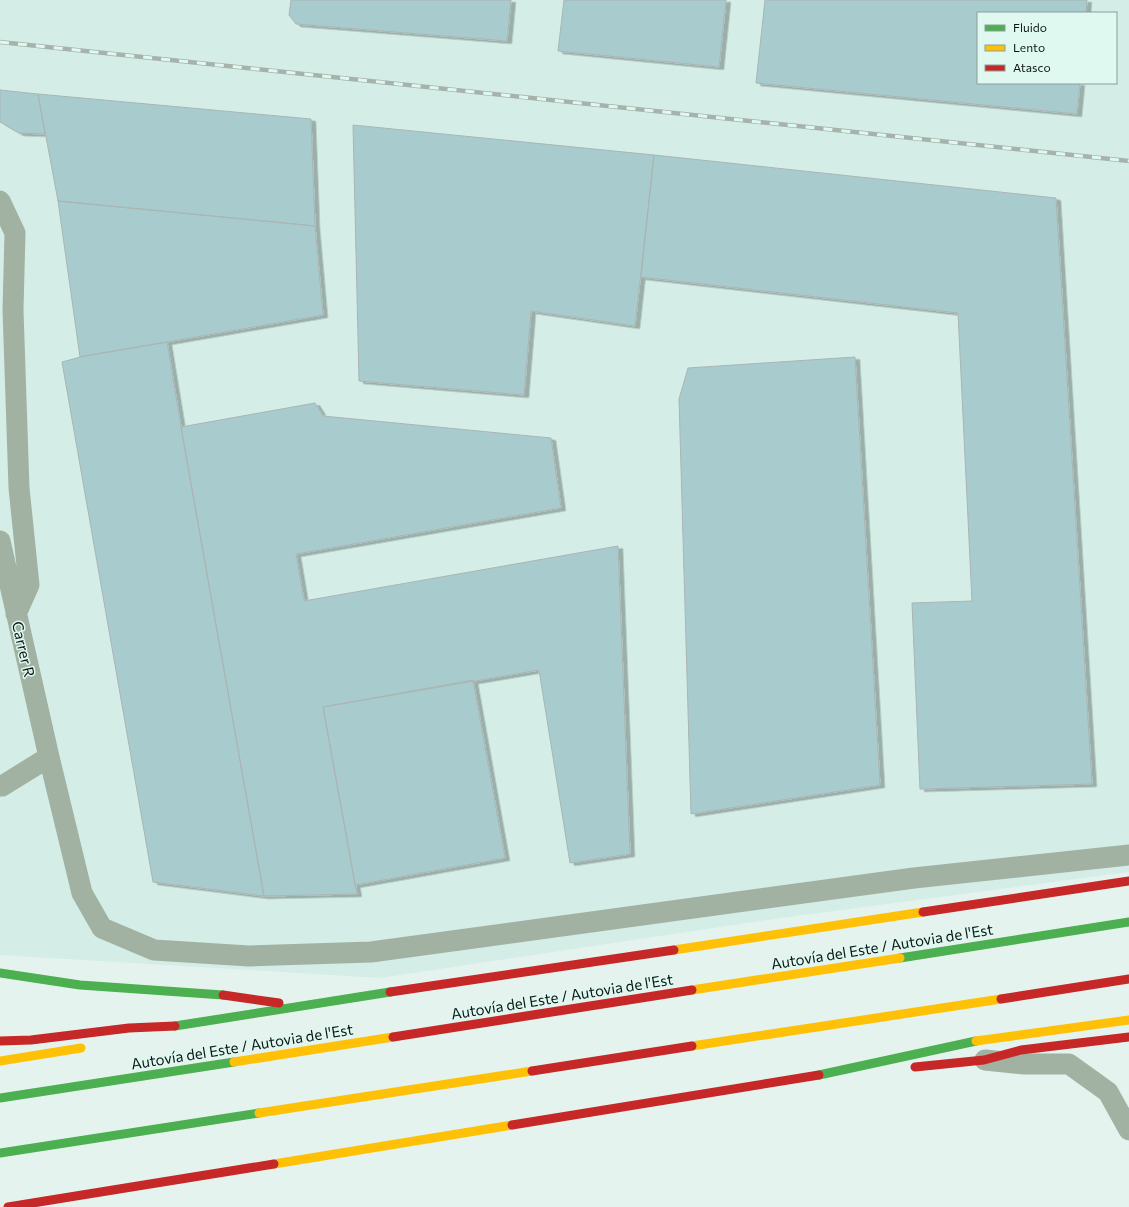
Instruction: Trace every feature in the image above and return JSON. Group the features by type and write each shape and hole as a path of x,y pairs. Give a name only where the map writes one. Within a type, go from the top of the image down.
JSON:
{"highway":[{"path":"0,1041 31,1040 129,1028 171,1027 300,1006 1129,882"},
{"name":"Autovía del Este / Autovia de l'Est","path":"0,1098 1129,922"},
{"path":"0,973 80,985 231,996 300,1006"},
{"path":"0,1153 1129,979"},
{"path":"8,1207 805,1078 978,1041 1129,1020"},
{"path":"146,1036 171,1027"},
{"path":"906,1068 984,1060 1021,1050 1129,1038"},
{"path":"0,1061 94,1046"},
{"path":"805,1078 891,1069"}],"street":[{"path":"0,201 16,233 12,310 18,472 28,585 16,614"},
{"name":"Carrer R","path":"0,542 82,893 102,928 154,950 249,956 371,952 914,878 1129,855"},
{"path":"0,786 49,757"},
{"path":"984,1060 1024,1064 1069,1064 1108,1092 1129,1130"}],"shaded area":[{"path":"0,0 1129,0 1129,872 781,918 380,978 0,955"}],"building":[{"path":"291,0 511,0 507,41 296,24 289,15"},
{"path":"564,0 726,0 719,67 558,51"},
{"path":"765,0 1087,0 1086,12 977,12 977,84 1080,84 1077,114 756,83"},
{"path":"0,90 38,94 45,134 19,133 0,122"},
{"path":"38,94 311,119 315,226 58,201"},
{"path":"353,125 654,155 635,326 531,311 524,395 359,381"},
{"path":"654,155 1056,198 1092,784 920,789 912,603 972,601 958,313 641,277"},
{"path":"58,201 315,226 323,315 80,357"},
{"path":"167,342 264,896 153,882 62,362 84,356"},
{"path":"855,357 880,785 691,814 679,399 688,368"},
{"path":"315,403 323,416 551,438 561,508 296,554 304,601 618,546 630,854 570,863 539,670 323,707 357,894 264,896 181,427"},
{"path":"473,680 505,858 355,885 323,707"}],"railway":[{"path":"0,42 1129,161"}],"traffic: fast":[{"path":"900,958 1129,922"},
{"path":"0,973 80,985 223,995"},
{"path":"175,1026 390,992"},
{"path":"819,1075 976,1041"},
{"path":"0,1098 234,1062"},
{"path":"0,1153 259,1113"}],"traffic: slow":[{"path":"674,950 923,912"},
{"path":"692,990 900,958"},
{"path":"692,1046 1001,999"},
{"path":"976,1041 1129,1020"},
{"path":"234,1062 393,1037"},
{"path":"0,1061 81,1048"},
{"path":"259,1113 532,1071"},
{"path":"274,1164 512,1125"}],"traffic: jam":[{"path":"923,912 1129,881"},
{"path":"390,992 674,950"},
{"path":"1001,999 1129,979"},
{"path":"393,1037 692,990"},
{"path":"223,995 279,1003"},
{"path":"0,1041 31,1040 129,1028 175,1026"},
{"path":"915,1067 984,1060 1021,1050 1129,1037"},
{"path":"532,1071 692,1046"},
{"path":"512,1125 819,1075"},
{"path":"8,1207 274,1164"}]}
